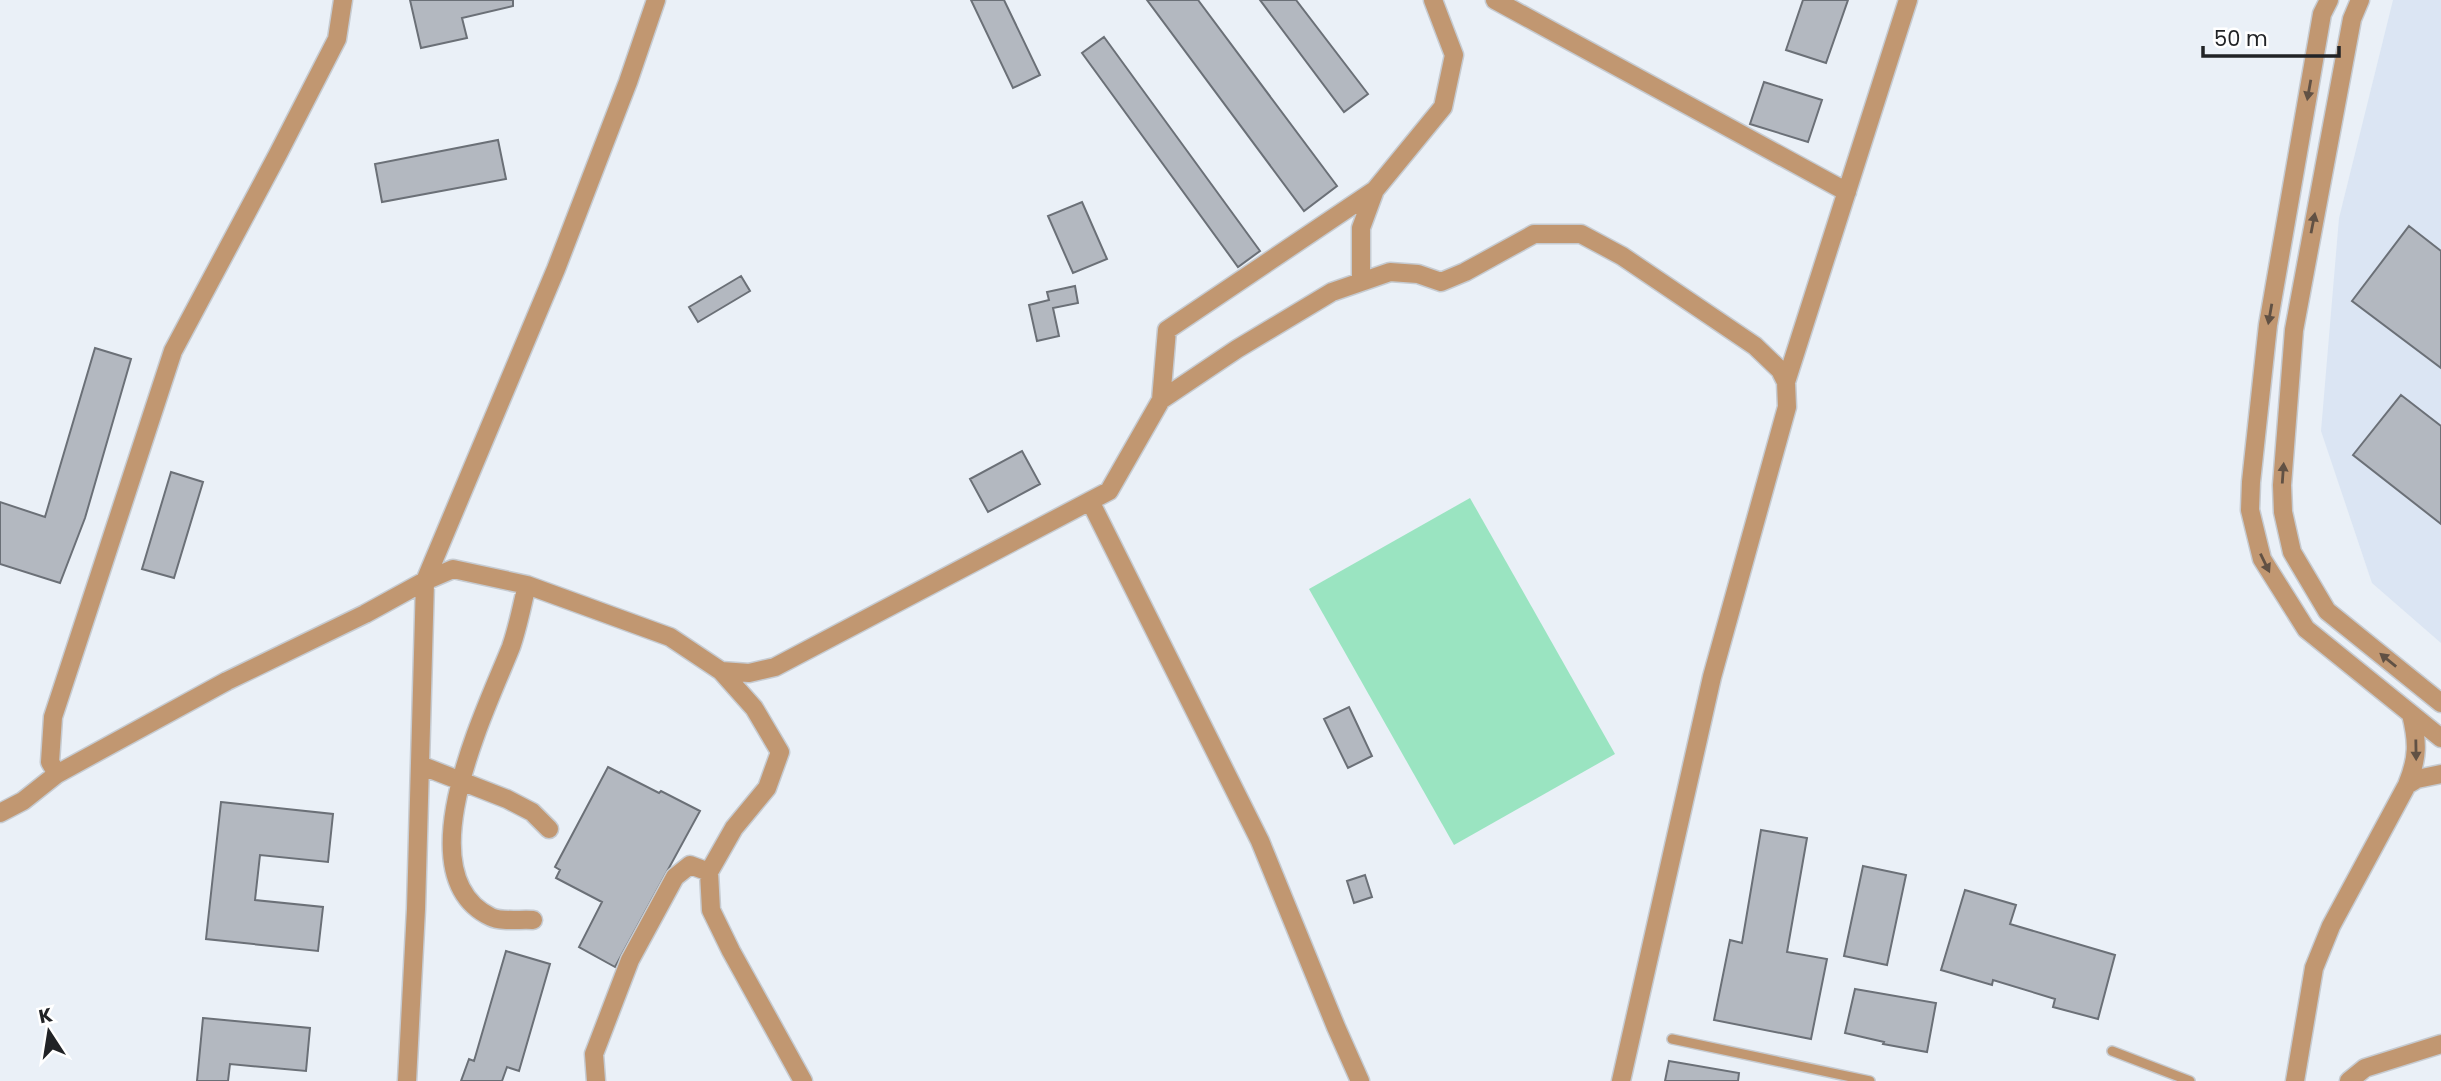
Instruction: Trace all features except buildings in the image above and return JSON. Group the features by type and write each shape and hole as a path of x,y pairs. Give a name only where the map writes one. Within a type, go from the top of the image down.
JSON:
{"street":[{"path":"57,774 50,762 53,717 173,351 337,39 343,0"},
{"path":"407,1081 425,581 556,269 638,57 656,0"},
{"path":"720,671 749,673 775,667 1109,491 1161,400 1167,330 1375,190 1443,107 1454,55 1433,0"},
{"path":"1495,0 1847,192"},
{"path":"1621,1081 1712,677 1787,407 1786,382 1908,0"},
{"path":"2329,0 2322,14 2268,325 2250,510 2262,559 2306,629 2441,738"},
{"path":"2327,611 2292,552 2283,512 2282,485 2294,330 2351,19 2360,0"},
{"path":"1362,280 1361,228 1375,190"},
{"path":"1161,400 1237,349 1332,292 1390,272 1418,274 1441,282 1465,272 1534,234 1581,234 1622,256 1755,346 1780,370 1786,382"},
{"path":"1090,501 1260,841 1360,1081"},
{"path":"2250,510 2262,520 2270,521 2283,512"},
{"path":"0,813 23,801 57,774 227,681 365,614 425,581 453,569 527,585 670,637 720,671 754,708 780,752 767,788 734,828 709,872 711,910 730,951 803,1081"},
{"path":"527,585 512,643 473,741 461,780 456,798 452,841 460,889 472,902 492,918 533,920"},
{"path":"2306,629 2306,614 2312,609 2327,611 2441,704"},
{"path":"2295,1081 2314,968 2331,926 2407,786 2416,762 2411,714"},
{"path":"420,765 532,812 549,829"},
{"path":"2407,786 2417,779 2441,774"},
{"path":"596,1081 594,1054 630,960 668,888 675,877 690,865 709,872"},
{"path":"2349,1081 2365,1068 2441,1044"}],"lane":[{"path":"1672,1039 1870,1081"},
{"path":"2112,1051 2190,1081"}],"shaded area":[{"path":"2393,0 2441,0 2441,643 2372,583 2321,431 2339,218"}],"green space":[{"path":"1470,498 1615,754 1454,845 1309,589"}]}
